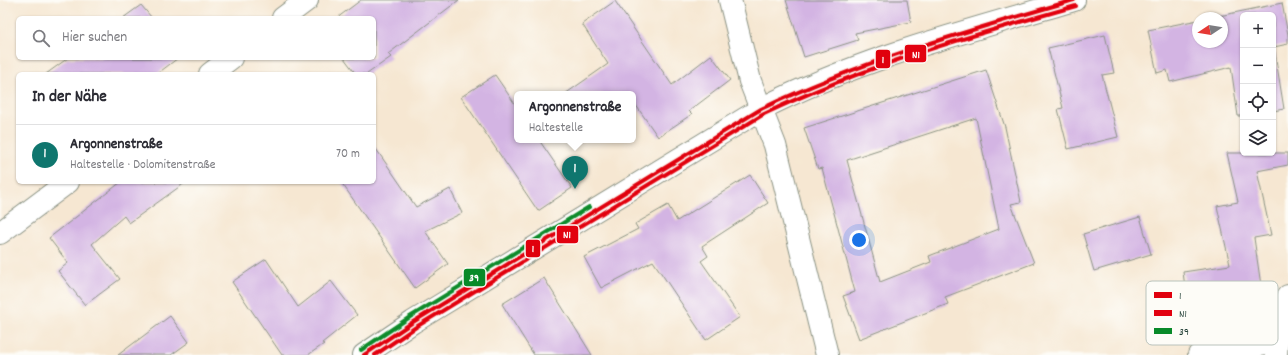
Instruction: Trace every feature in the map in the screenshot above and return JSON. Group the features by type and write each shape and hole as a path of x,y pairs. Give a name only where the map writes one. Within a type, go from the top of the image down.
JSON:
{"street":[{"path":"286,16 307,0"},
{"path":"730,0 750,81 775,145 827,355"},
{"path":"364,355 413,322 761,109 800,89 839,72 926,44 1074,0"},
{"path":"213,72 228,60"},
{"path":"0,233 65,184"},
{"path":"1278,322 1279,309 1288,296"},
{"path":"1199,355 1276,349"}],"building":[{"path":"361,0 459,0 388,54 391,57 370,72 354,72 346,60 376,60 376,16 340,16"},
{"path":"786,0 907,0 911,22 855,33 858,40 804,57"},
{"path":"615,1 672,85 711,55 730,80 689,111 692,114 658,137 636,105 636,91 569,91 608,64 582,24"},
{"path":"1282,3 1288,35 1288,44 1276,47 1276,12 1240,12 1240,116 1238,116 1231,67 1170,82 1167,70 1157,73 1148,30 1192,21 1192,48 1228,48 1228,14"},
{"path":"141,5 150,16 126,16"},
{"path":"1105,35 1114,73 1102,75 1118,137 1068,149 1058,109 1063,108 1048,48"},
{"path":"1276,59 1284,109 1276,110"},
{"path":"65,60 175,60 160,72 49,72"},
{"path":"986,70 1005,127 1021,202 1011,204 1034,263 945,297 948,304 859,339 843,296 855,292 822,168 818,169 804,128","holes":["976,118 999,229 929,256 931,262 880,282 847,160"]},
{"path":"495,75 514,103 514,143 541,143 572,188 538,211 461,97"},
{"path":"376,149 416,207 450,189 462,213 425,231 448,264 415,288 342,184 376,184"},
{"path":"1227,153 1240,153 1240,156 1276,156 1276,153 1288,153 1288,165 1257,171 1271,235 1254,238 1260,281 1184,281 1183,272 1230,265 1217,206 1238,202"},
{"path":"750,175 768,203 702,246 708,256 701,261 740,317 706,340 653,261 601,288 584,257 638,229 635,224 668,205 677,221"},
{"path":"118,184 183,184 129,223 124,216 92,244 120,279 85,305 58,271 68,263 49,238"},
{"path":"1140,217 1151,254 1094,271 1083,234"},
{"path":"266,259 298,307 331,281 357,315 322,343 324,344 308,355 282,355 232,282"},
{"path":"544,278 592,355 534,355 502,304"},
{"path":"170,316 189,342 171,355 118,355"}],"transit line":[{"name":"1","path":"364,355 413,322 761,109 837,76 915,48 1074,0"},
{"name":"N1","path":"375,355 416,327 764,114 840,81 917,53 1076,6"},
{"name":"39","path":"361,350 410,317 589,207"}],"place":[{"name":"Argonnenstraße","path":"575,189"}]}
